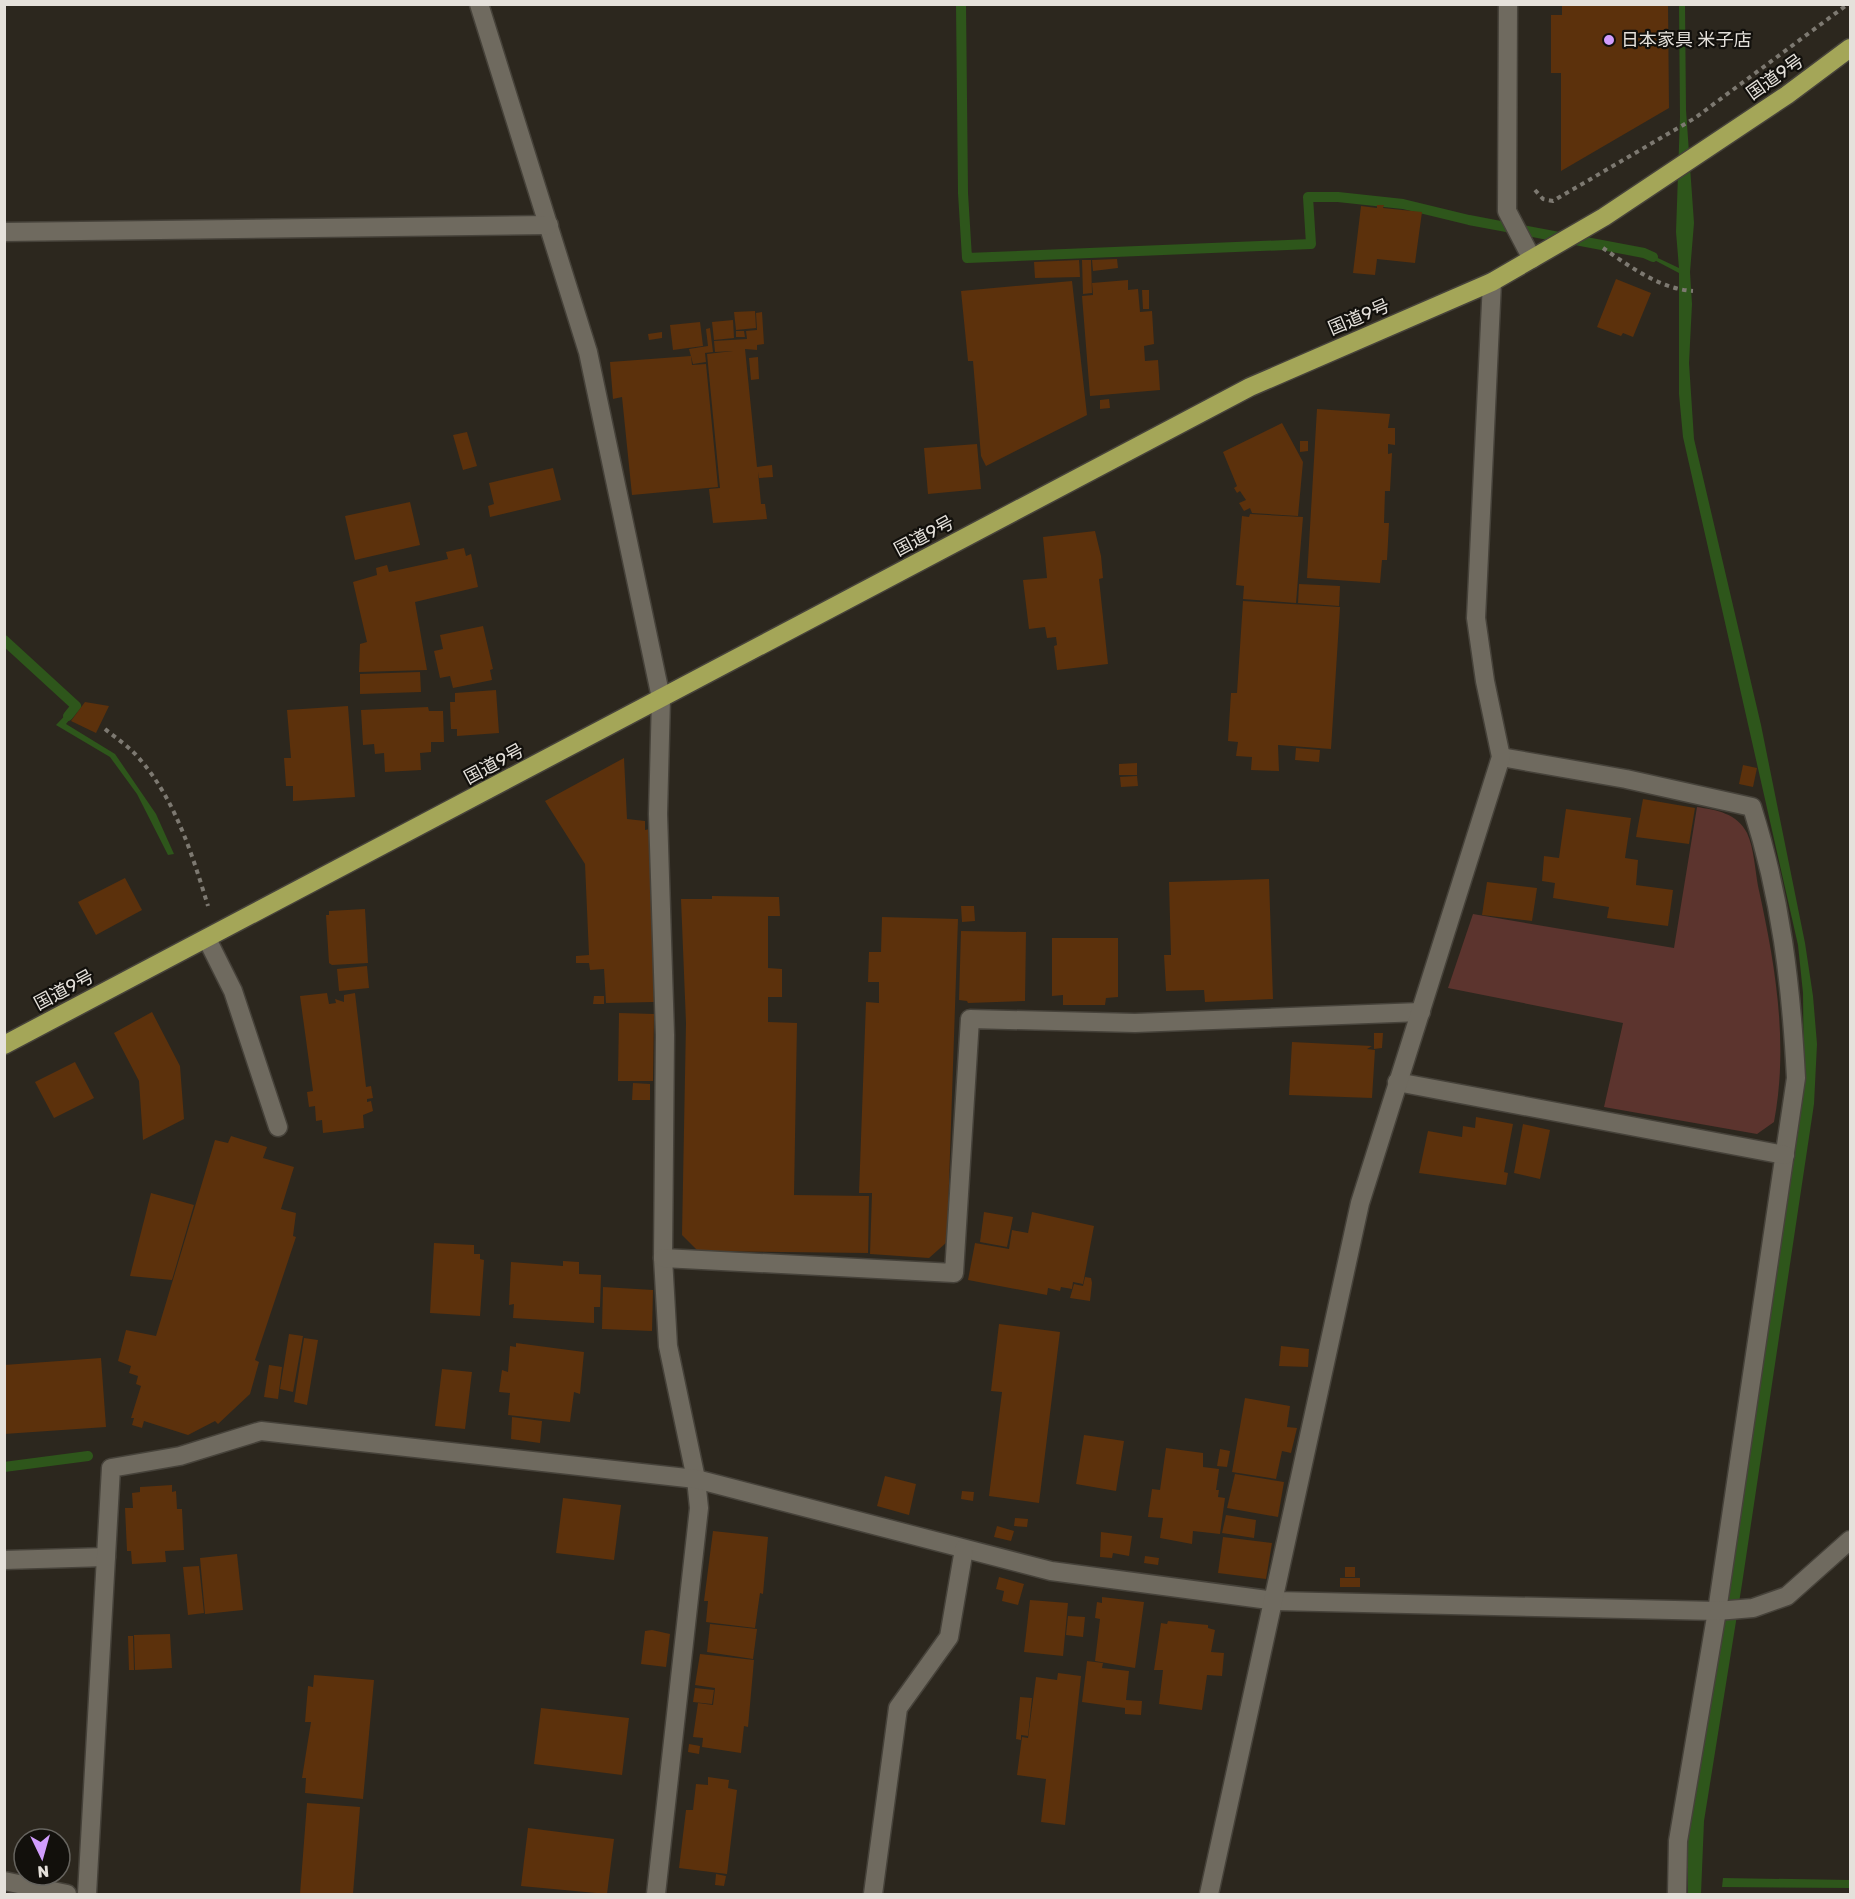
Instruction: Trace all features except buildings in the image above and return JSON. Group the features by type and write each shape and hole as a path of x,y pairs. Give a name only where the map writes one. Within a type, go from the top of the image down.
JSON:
{"highway":[{"name":"国道9号","path":"4,1045 1250,387 1492,282 1580,232 1657,182 1787,95 1851,48"}],"street":[{"path":"479,4 588,352 660,698 658,814 665,1035 663,1258 668,1346 696,1479 699,1508 656,1894"},
{"path":"1508,4 1507,211 1532,259"},
{"path":"4,231 549,225"},
{"path":"1209,1894 1276,1601 1360,1203 1501,757 1485,681 1476,618 1492,282"},
{"path":"1501,757 1626,779 1752,807 1770,862 1792,993 1796,1078 1717,1611 1678,1841 1677,1894"},
{"path":"212,936 233,991 278,1127"},
{"path":"663,1258 954,1273 970,1019 1135,1023 1421,1012"},
{"path":"1397,1082 1785,1155"},
{"path":"87,1894 111,1468 180,1456 261,1431 696,1479 1052,1572 1276,1601 1717,1611 1753,1608 1787,1596 1851,1540"},
{"path":"873,1894 898,1708 949,1637 964,1549"},
{"path":"4,1560 106,1557"},
{"path":"4,1881 67,1894"}],"path":[{"path":"1531,180 1543,199 1553,201 1695,118 1848,4"},
{"path":"1580,232 1626,264 1676,290 1693,291"},
{"path":"105,729 137,757 168,802 186,839 212,936"}],"shaded area":[{"path":"1679,5 1685,5 1686,110 1694,223 1690,272 1692,304 1689,363 1694,439 1761,725 1805,943 1817,1044 1814,1104 1704,1821 1701,1894 1688,1894 1688,1823 1804,1090 1803,993 1798,945 1683,437 1679,394 1679,273 1641,253 1643,251 1679,268 1676,232 1680,117"},
{"path":"77,703 80,706 66,724 115,754 156,814 174,854 168,855 137,794 110,757 56,725"},
{"path":"1697,807 1719,811 1732,817 1743,826 1747,833 1753,852 1770,944 1778,1003 1780,1063 1774,1122 1757,1134 1604,1107 1623,1023 1448,988 1473,914 1674,948"},
{"path":"1723,1878 1850,1880 1850,1888 1722,1887"}],"waterway":[{"path":"961,4 963,193 967,258 1311,244 1308,197 1338,197 1403,204 1469,220 1644,253 1653,257"},
{"path":"4,640 76,706 68,716"},
{"path":"4,1467 88,1456"}],"place":[{"name":"日本家具 米子店","path":"1609,40"}]}
